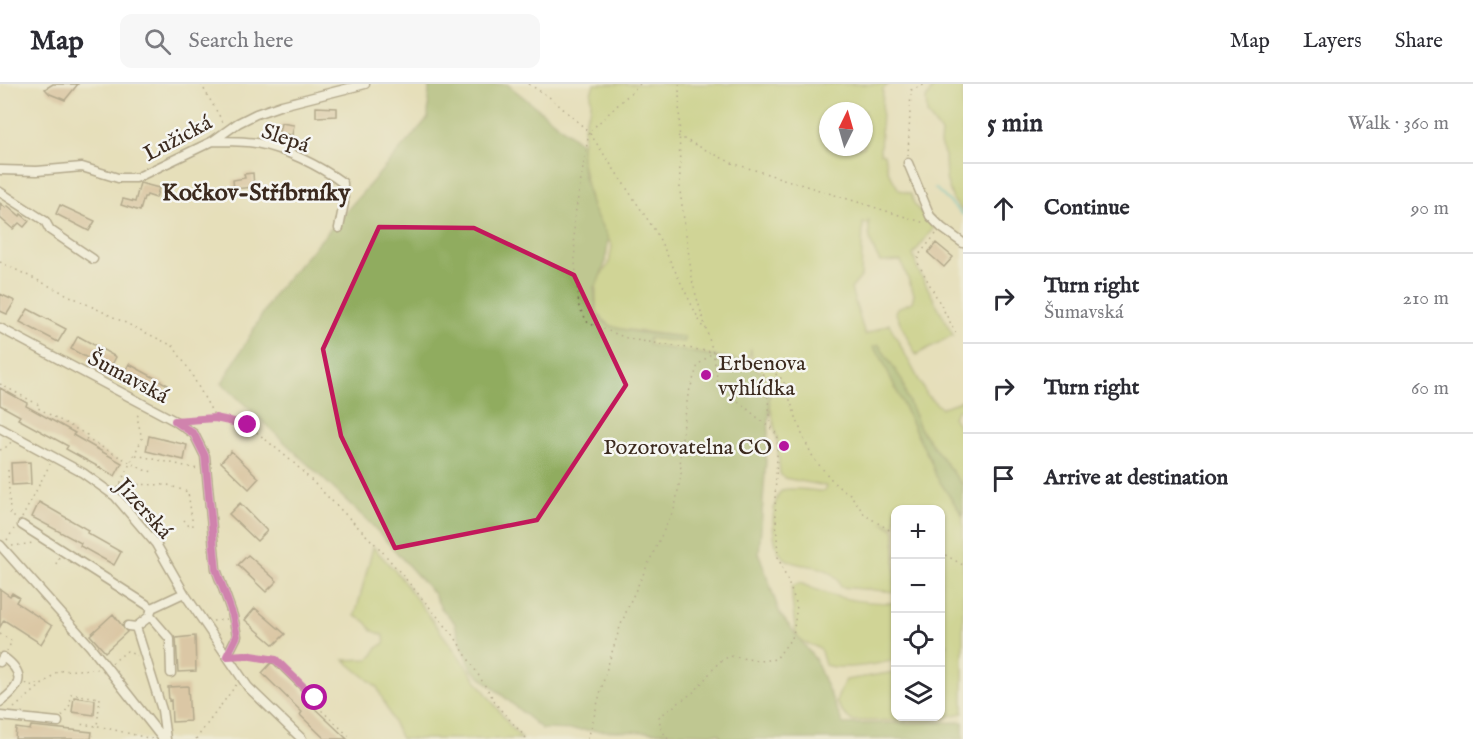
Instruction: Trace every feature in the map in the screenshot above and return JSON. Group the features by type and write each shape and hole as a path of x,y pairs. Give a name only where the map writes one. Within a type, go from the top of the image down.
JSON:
{"street":[{"name":"Lužická","path":"0,170 37,171 82,167 118,178 130,179 155,170 213,141 256,114 365,84"},
{"name":"Slepá","path":"213,141 260,144 330,173 343,183 344,203 339,228"},
{"path":"908,163 930,216 963,243"},
{"path":"0,192 45,221 50,230 93,259"},
{"name":"Šumavská","path":"0,328 144,404 194,434 205,456 216,569 237,636 227,656"},
{"name":"Jizerská","path":"0,428 83,473 112,494 156,544 184,593 248,687 302,739"},
{"path":"20,524 151,612 170,639 171,673"},
{"path":"1,546 90,646 164,739"},
{"path":"164,739 162,710 147,662 132,626 184,593"},
{"path":"0,702 15,690 19,676 12,663 2,660"},
{"path":"0,716 58,722"}],"path":[{"path":"201,84 228,130"},
{"path":"529,84 552,99 589,132 656,232 706,336 712,352 718,384 778,435 775,500 778,557 797,605 793,636 776,659 759,661 730,656 719,662 695,691 659,717 661,729 668,739"},
{"path":"640,84 589,132 574,221 579,307 588,323 629,339 712,352 753,362 771,370 783,380 803,437 814,459 837,486 850,494 865,515 891,531"},
{"path":"679,84 680,191 691,273 706,336"},
{"path":"908,163 911,90 926,84"},
{"path":"678,136 732,163 942,228 918,256 918,263 956,333"},
{"path":"0,262 173,346 188,368 215,418"},
{"path":"588,739 620,627 675,507 681,474 681,452 688,395 698,365 712,352"},
{"path":"753,362 765,377 772,431"},
{"path":"0,384 87,435 85,438 144,470 154,472"},
{"path":"112,494 120,484 142,439 137,417 144,404"},
{"path":"175,421 215,418 248,425 295,464 381,550 454,636 499,708 527,739"},
{"path":"0,450 8,446 13,439"},
{"path":"135,455 206,471"},
{"path":"1,546 20,524 53,458"},
{"path":"8,470 10,513 20,524"},
{"path":"120,484 168,485 188,492 193,526 184,520"},
{"path":"1,546 48,542"},
{"path":"945,555 963,565"},
{"path":"204,623 233,618"},
{"path":"0,634 12,641 2,660"},
{"path":"14,708 58,671 107,668 127,651 147,662"},
{"path":"227,656 245,655 276,660 315,698 320,709 352,739"},
{"path":"19,676 29,686 43,682"},
{"path":"196,739 242,678"},
{"path":"58,722 70,705 71,694 100,698 97,726"},
{"path":"78,724 97,726 152,739"}],"highlighted area":[{"path":"379,227 474,228 574,275 626,385 537,520 395,548 341,436 323,349"}],"green space":[{"path":"429,84 507,84 581,143 583,174 592,208 608,238 606,261 596,287 594,287 596,308 601,319 607,324 627,330 684,337 684,342 649,338 648,345 748,362 772,381 759,554 780,614 815,659 843,724 963,722 963,739 722,739 719,734 542,729 471,669 454,622 441,608 433,593 371,524 222,383 276,291 428,118"},
{"path":"594,84 889,84 883,89 880,153 884,154 888,171 899,190 911,194 915,205 934,227 913,255 917,268 953,335 916,355 895,312 897,308 912,302 914,294 901,261 880,262 871,241 869,219 867,224 863,223 861,277 851,289 865,335 889,324 927,395 941,408 963,398 963,413 958,409 953,417 963,432 963,486 921,430 902,380 874,347 881,357 936,476 963,516 963,713 945,717 945,648 948,644 945,644 945,505 891,505 891,525 882,522 891,528 891,592 841,587 830,572 789,561 778,551 775,542 773,522 779,494 786,489 825,491 826,486 784,478 780,474 777,439 769,400 770,389 752,361 751,348 748,362 648,345 648,338 684,342 684,337 613,328 598,314 597,280 609,264 612,246 592,208 581,158 585,120 591,107 591,93"},
{"path":"941,84 953,86 963,84 963,212 953,200 946,179 945,156 940,144 941,133 927,114 926,99 933,87"},
{"path":"879,345 902,380 921,430 963,486 963,516 936,476 881,357 873,347"},
{"path":"373,547 398,574 522,739 401,739 377,687 344,660 368,659 385,641 383,635 373,631 365,621 355,616"},
{"path":"800,583 846,599 891,603 891,661 850,667 825,665 820,648 798,639 792,586"},
{"path":"891,673 891,721 852,721 843,713 836,702 846,680"}],"building":[{"path":"53,84 78,84 65,100 50,94 45,89"},
{"path":"316,107 337,108 337,116 316,117"},
{"path":"281,123 294,125 292,135 286,134 285,142 277,141"},
{"path":"253,173 254,187 234,189 233,180 245,178 244,174"},
{"path":"140,183 159,188 156,198 147,195 144,197 140,211 121,205 123,199 135,202"},
{"path":"0,203 29,221 24,227 19,223 13,229 0,218"},
{"path":"60,205 95,221 89,231 56,214"},
{"path":"936,243 953,257 944,267 928,253"},
{"path":"0,294 15,301 7,314 0,311"},
{"path":"28,309 66,329 58,342 20,322"},
{"path":"78,336 116,357 109,370 71,349"},
{"path":"129,364 168,385 160,398 122,377"},
{"path":"0,388 27,403 26,406 75,433 73,435 122,463 115,476 66,449 68,446 18,419 20,416 0,405"},
{"path":"149,436 187,445 184,460 146,451"},
{"path":"231,451 259,478 249,489 221,462"},
{"path":"30,462 31,484 12,485 11,463"},
{"path":"39,502 121,552 114,565 80,546 81,543 32,517"},
{"path":"240,503 267,531 257,541 229,514"},
{"path":"248,555 277,581 266,592 238,565"},
{"path":"0,589 10,596 12,593 19,597 16,602 52,626 41,644 4,620 0,627"},
{"path":"255,608 285,634 274,645 245,620"},
{"path":"113,614 127,632 105,652 90,635"},
{"path":"195,636 196,671 178,672 176,638"},
{"path":"272,662 312,701 310,704 347,739 325,739 300,715 302,712 262,673"},
{"path":"188,686 190,721 172,722 168,687"},
{"path":"74,697 95,700 94,715 72,712"},
{"path":"31,726 92,732 91,739 15,739 16,728 30,730"}],"waterway":[{"path":"935,188 963,215"}],"place":[{"name":"Erbenova vyhlídka","path":"706,375"},
{"name":"Pozorovatelna CO","path":"784,446"}],"district":[{"name":"Kočkov-Stříbrníky","path":"256,192"}],"route":[{"path":"248,425 215,418 175,421 194,434 205,456 216,569 233,616 237,636 227,656 245,655 276,660 315,698"}]}
